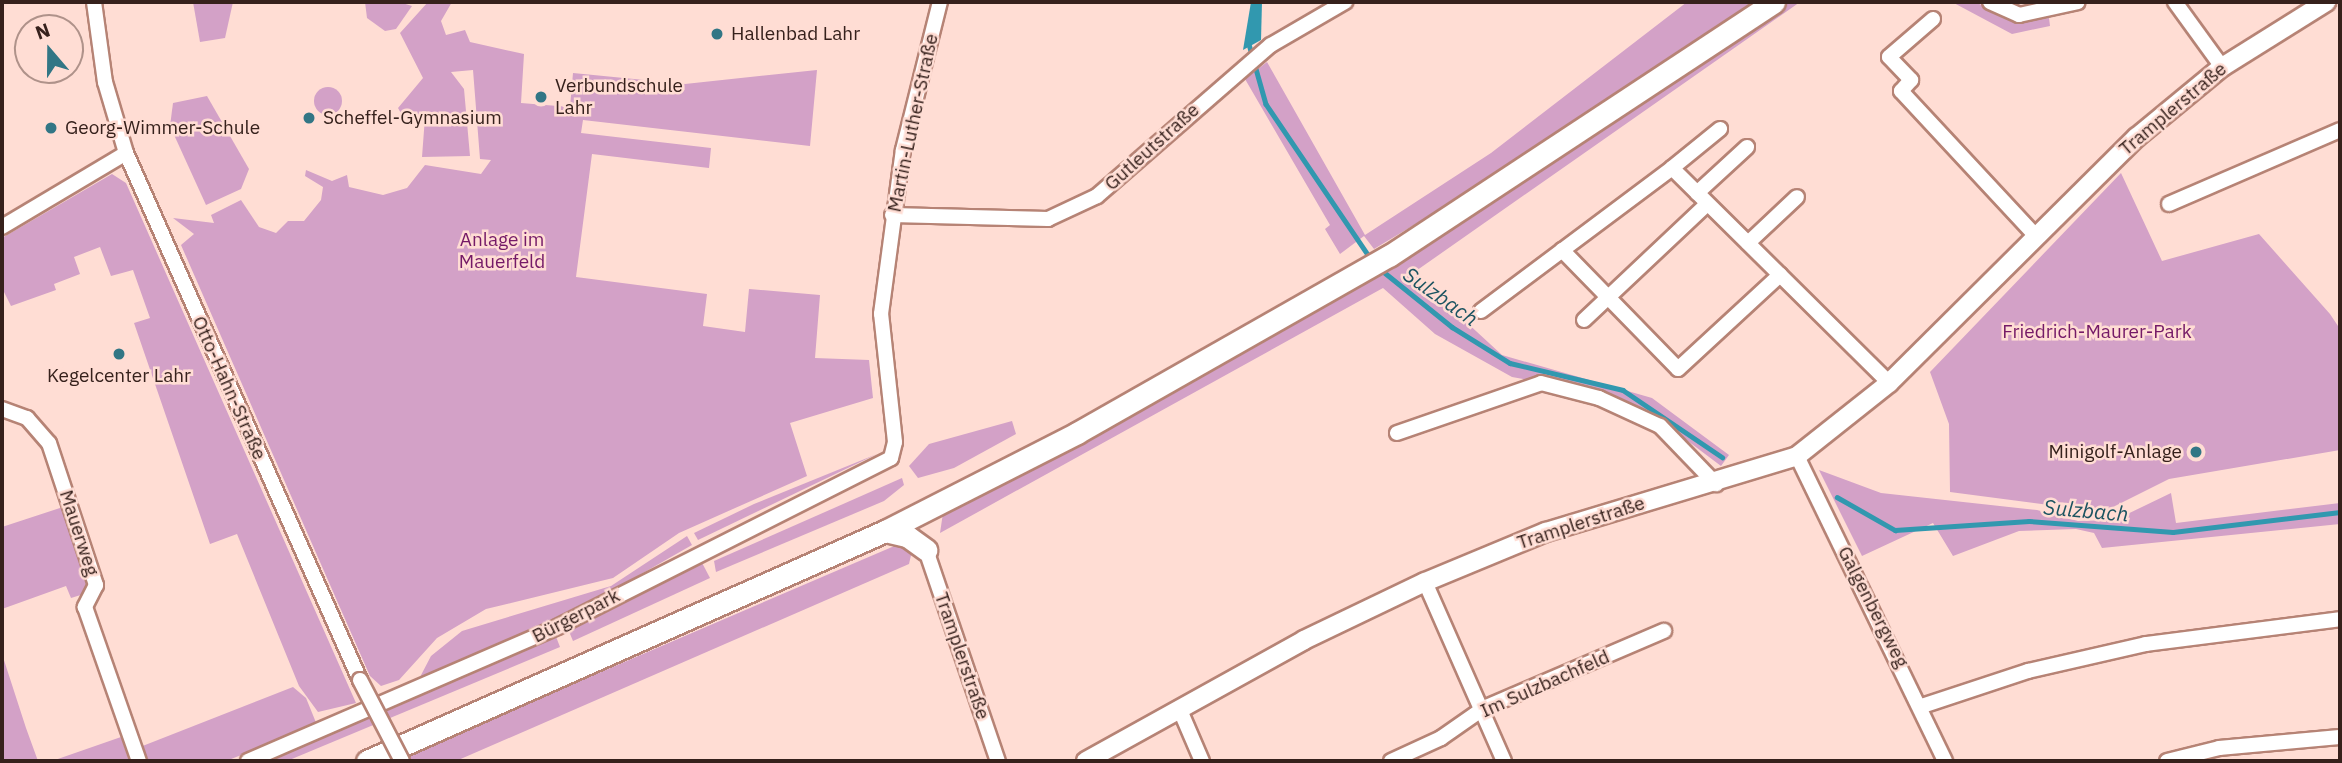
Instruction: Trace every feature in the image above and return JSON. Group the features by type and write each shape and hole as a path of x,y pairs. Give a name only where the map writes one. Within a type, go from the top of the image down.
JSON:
{"main road":[{"path":"367,761 884,531 1089,427 1389,256 1774,2"},
{"path":"884,531 907,536 926,550 932,506"}],"street":[{"name":"Otto-Hahn-Straße","path":"94,2 104,82 127,153 360,680 402,761"},
{"name":"Martin-Luther-Straße","path":"895,452 881,314 892,215 940,2"},
{"name":"Gutleutstraße","path":"892,215 1048,219 1111,187 1271,45 1345,2"},
{"path":"1990,2 2028,15 2078,2"},
{"path":"2175,2 2222,67"},
{"name":"Tramplerstraße","path":"1086,761 1304,640 1425,582 1546,531 1716,484 1797,456 1889,383 2035,235 2137,137 2222,67 2326,2"},
{"path":"1933,19 1889,57 1911,80 1900,91 2035,235"},
{"path":"1481,311 1720,129"},
{"path":"2169,204 2340,131"},
{"path":"1584,320 1702,198 1747,147"},
{"path":"2,227 127,153"},
{"path":"1672,168 1889,383"},
{"path":"1748,243 1797,197"},
{"path":"1562,250 1678,369 1780,275"},
{"path":"1397,432 1541,383 1599,398 1660,426 1716,484"},
{"name":"Mauerweg","path":"2,410 27,418 50,443 96,585 85,607 139,761"},
{"name":"Bürgerpark","path":"248,761 557,627 895,452"},
{"name":"Galgenbergweg","path":"1797,456 1922,706 1945,761"},
{"name":"Tramplerstraße","path":"926,550 998,761"},
{"path":"1425,582 1484,708 1504,761"},
{"path":"1922,706 2028,671 2146,643 2340,619"},
{"name":"Im Sulzbachfeld","path":"1391,761 1441,738 1484,708 1664,631"},
{"path":"1180,710 1202,761"},
{"path":"2166,761 2219,748 2340,737"}],"green space":[{"path":"193,2 233,2 225,38 200,42"},
{"path":"365,2 399,2 412,6 396,29 385,31 367,18"},
{"name":"Anlage im Mauerfeld","path":"428,2 452,2 441,21 446,35 465,30 470,42 524,54 521,103 570,107 573,73 685,84 817,70 810,146 583,120 581,133 711,148 709,168 592,154 576,277 707,294 703,326 745,332 749,289 820,295 815,358 869,360 873,398 790,423 807,476 679,533 613,578 486,609 437,638 399,680 381,686 370,676 181,245 194,234 173,218 214,223 211,215 241,200 259,227 276,233 288,221 304,221 321,200 323,187 305,176 306,170 332,181 347,175 349,187 383,195 407,188 425,165 481,174 491,160 480,159 473,70 451,72 464,89 470,156 422,157 425,117 402,115 398,108 423,78 400,33"},
{"path":"1687,2 1754,2 1482,184 1374,249 1364,236 1340,254 1325,229 1330,225 1245,79 1267,62 1365,235 1491,153"},
{"path":"1784,2 1800,2 1413,273 1502,355 1652,398 1729,455 1721,466 1648,411 1603,393 1512,377 1435,334 1383,288 940,533 943,513 1295,324 1461,224"},
{"path":"1952,2 1975,2 2016,21 2049,18 2050,26 2012,34"},
{"path":"328,87 338,91 342,101 338,111 328,115 318,111 314,101 318,91"},
{"path":"207,96 249,169 241,189 206,205 170,126 173,103"},
{"name":"Friedrich-Maurer-Park","path":"2121,173 2162,261 2259,234 2330,314 2338,326 2340,450 2169,479 2103,512 1950,492 1949,424 1930,372"},
{"path":"112,174 126,183 356,703 318,712 299,686 237,534 210,544 134,323 150,318 133,270 111,276 100,247 74,257 80,274 54,284 56,290 11,306 2,288 2,238"},
{"path":"1012,421 1016,434 954,468 918,478 909,466 929,444"},
{"path":"877,454 698,540 694,533 754,504"},
{"path":"1819,470 1881,493 2037,510 2078,521 2115,520 2171,493 2176,523 2340,503 2340,524 2102,548 2094,533 2076,529 2019,531 1953,556 1933,523 1862,556"},
{"path":"902,478 904,485 884,501 716,572 714,561"},
{"path":"63,507 91,585 87,593 71,598 66,586 2,609 2,527"},
{"path":"687,536 692,545 573,613 419,679 431,656 462,631 611,586"},
{"path":"899,544 912,551 909,564 456,761 394,761"},
{"path":"699,557 710,578 573,641 568,629"},
{"path":"555,634 560,647 287,761 263,761"},
{"path":"2,654 26,728 38,761 2,761"},
{"path":"293,687 306,698 317,725 226,761 144,761 140,747"},
{"path":"121,737 129,761 52,761"}],"water":[{"path":"1251,2 1262,2 1261,40 1243,50"}],"waterway":[{"name":"Sulzbach","path":"1249,44 1266,104 1371,259"},
{"name":"Sulzbach","path":"1379,268 1452,327 1510,363 1623,390 1722,457"},
{"name":"Sulzbach","path":"1837,497 1895,530 2029,521 2173,532 2340,512"}],"place":[{"name":"Hallenbad Lahr","path":"717,34"},
{"name":"Verbundschule Lahr","path":"541,97"},
{"name":"Scheffel-Gymnasium","path":"309,118"},
{"name":"Georg-Wimmer-Schule","path":"51,128"},
{"name":"Kegelcenter Lahr","path":"119,354"},
{"name":"Minigolf-Anlage","path":"2196,452"}]}
